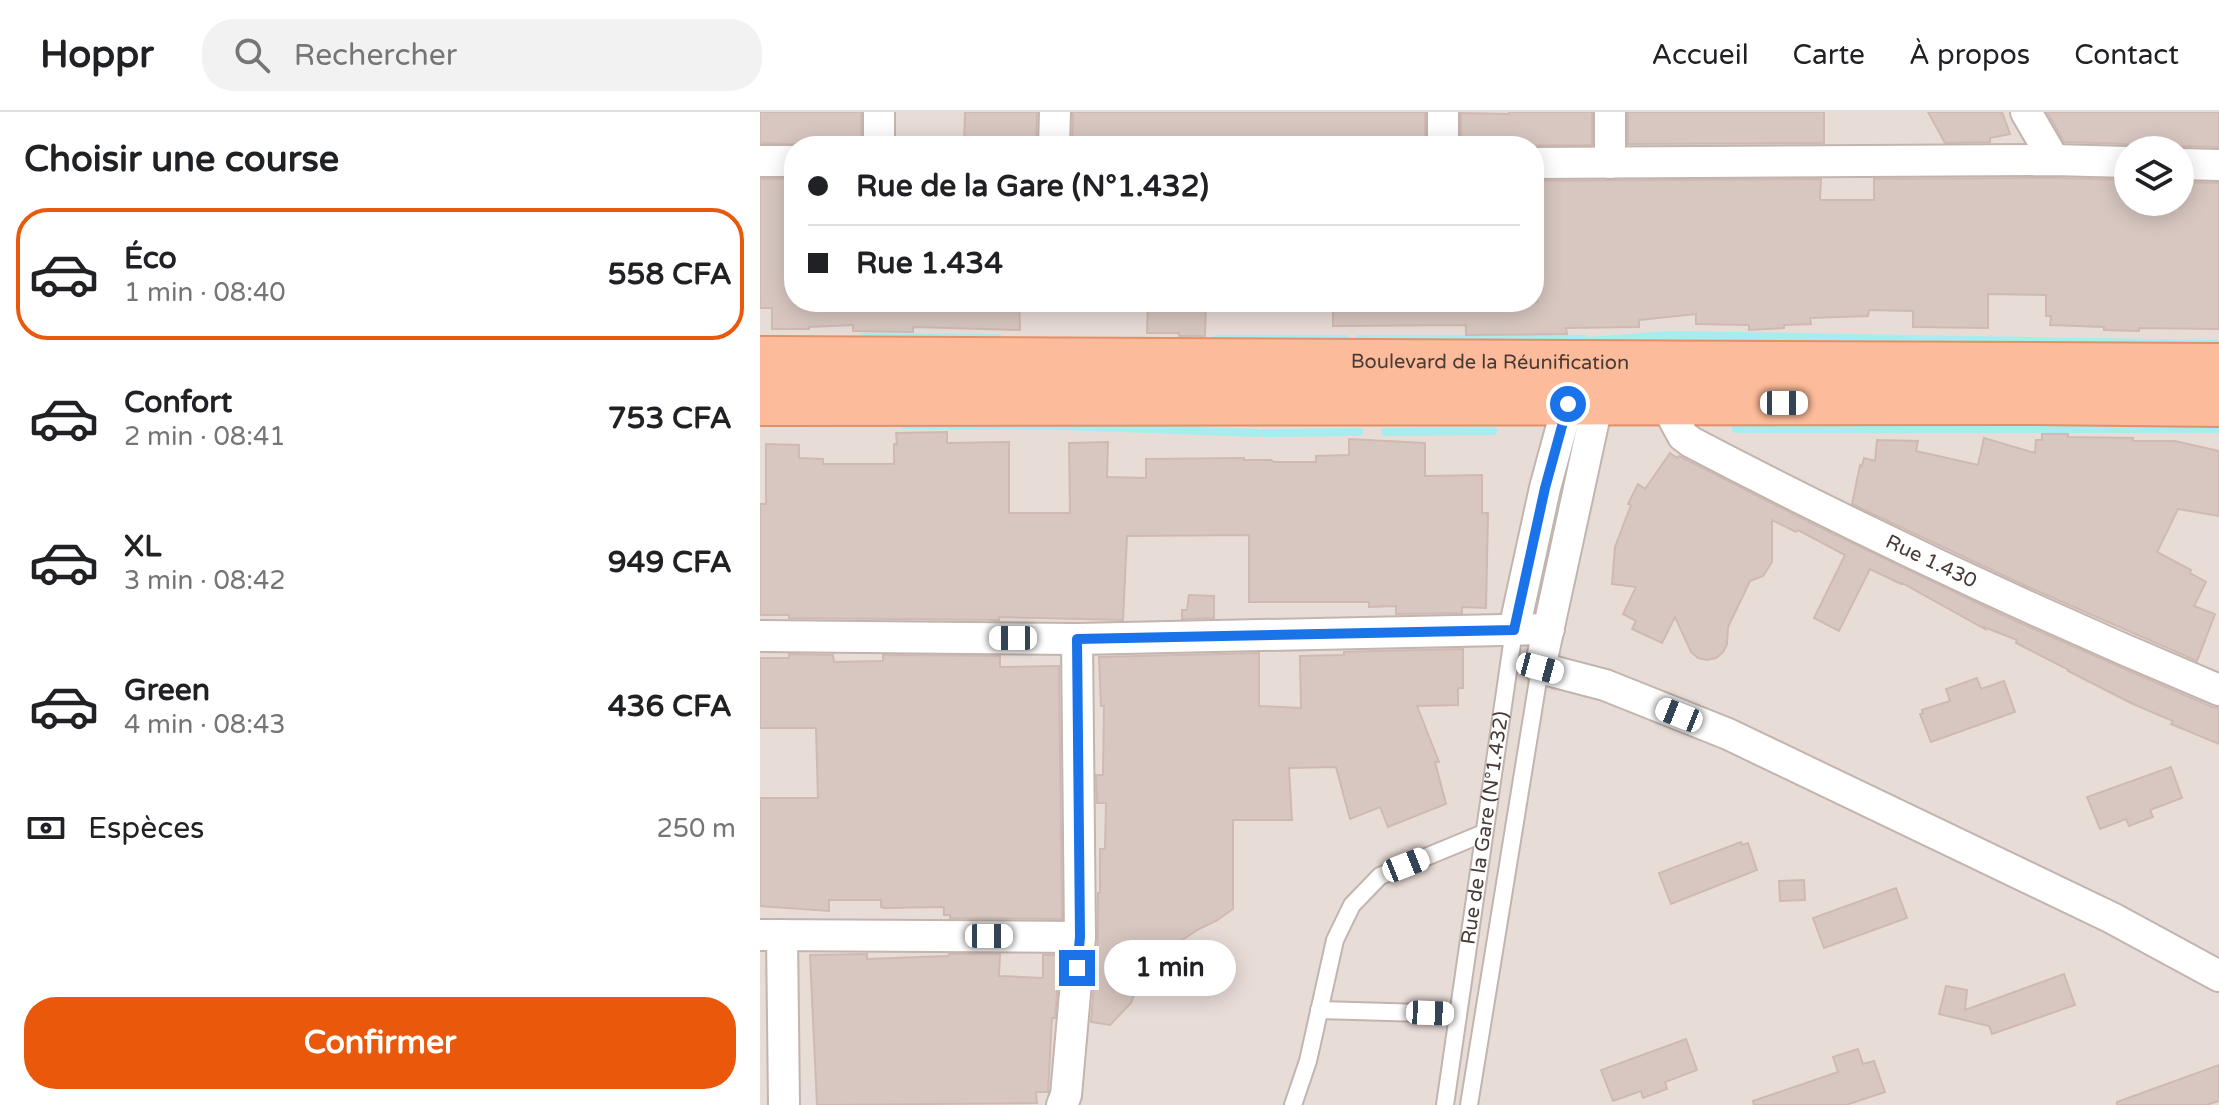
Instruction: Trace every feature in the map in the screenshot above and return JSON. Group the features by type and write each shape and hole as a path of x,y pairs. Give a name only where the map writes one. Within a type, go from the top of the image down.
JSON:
{"main road":[{"name":"Boulevard de la Réunification","path":"760,359 1587,384 2219,366"},
{"path":"760,403 1587,384 1665,403 2219,404"}],"street":[{"path":"879,112 879,136"},
{"path":"1054,136 1055,112"},
{"path":"1443,112 1443,136"},
{"path":"1610,112 1610,163"},
{"path":"2026,112 2054,160"},
{"path":"760,161 784,161"},
{"path":"1544,163 2114,162"},
{"path":"2194,164 2219,165"},
{"path":"1587,384 1549,629 1540,668 1605,685 1728,734 2098,911 2219,976"},
{"name":"Rue de la Gare (N°1.432)","path":"1514,630 1545,488 1587,384"},
{"name":"Rue 1.430","path":"1665,403 1678,428 1691,442 1793,496 1985,589 2219,690"},
{"path":"760,636 1077,639 1549,629"},
{"path":"1062,1105 1066,1095 1080,937 1077,639"},
{"path":"784,1105 771,935 1080,937"}],"lane":[{"name":"Rue de la Gare (N°1.432)","path":"1445,1105 1514,630"},
{"path":"1469,1105 1540,668"},
{"path":"1293,1105 1308,1061 1335,940 1352,905 1380,876 1484,833"},
{"path":"1319,1010 1458,1014"}],"shaded area":[{"path":"760,112 2219,112 2219,1105 760,1105"}],"building":[{"path":"760,112 861,112 861,136 784,136 784,144 760,143"},
{"path":"965,112 1037,112 1036,136 964,136"},
{"path":"1073,112 1425,112 1425,136 1072,136"},
{"path":"1592,112 1592,145 1544,145 1544,136 1461,136 1461,113"},
{"path":"1628,112 1824,112 1824,143 1628,144"},
{"path":"1928,112 2002,112 2010,134 1990,138 1990,142 1945,143"},
{"path":"2047,112 2219,112 2219,147 2194,146 2194,136 2114,136 2114,144 2064,142"},
{"path":"760,179 784,179 784,312 1019,312 1020,330 913,327 913,332 853,331 853,325 772,329 772,308 760,308"},
{"path":"1821,179 1820,200 1874,200 1874,179 2114,180 2114,216 2194,216 2194,182 2219,183 2219,329 2139,328 2139,331 2050,325 2051,316 2046,316 2046,295 1988,294 1988,328 1913,327 1913,311 1869,310 1868,316 1810,318 1811,324 1749,330 1749,325 1696,324 1696,314 1639,320 1639,327 1566,328 1567,334 1466,335 1466,325 1333,326 1333,312 1544,312 1544,181"},
{"path":"1148,312 1206,312 1205,336 1147,333"},
{"path":"947,432 947,443 1009,442 1009,513 1070,513 1069,443 1108,442 1107,477 1146,478 1146,459 1244,458 1316,462 1316,456 1349,455 1349,439 1425,443 1425,476 1482,475 1482,513 1488,513 1486,608 1462,607 1462,613 1396,614 1396,606 1369,607 1369,602 1249,602 1249,535 1127,536 1123,620 789,618 789,615 760,615 760,504 766,504 766,444 799,445 799,458 823,459 823,464 894,464 896,433"},
{"path":"2042,434 2175,441 2219,451 2219,516 2178,509 2157,552 2191,570 2190,573 2206,582 2194,606 2215,614 2197,661 2026,586 1852,504 1860,465 1864,458 1875,461 1877,440 1918,441 1916,451 1978,465 1984,438 2035,453 2036,440 2042,440"},
{"path":"1670,453 2011,619 2219,708 2219,744 2171,724 2173,721 2068,671 2016,643 2017,640 1985,629 1870,569 1839,631 1814,618 1845,555 1772,520 1772,562 1763,576 1750,581 1728,627 1727,644 1716,658 1698,658 1691,652 1675,617 1662,643 1632,629 1636,621 1623,614 1636,587 1612,584 1615,547 1631,505 1628,504 1638,484 1645,489"},
{"path":"1189,595 1214,596 1214,618 1182,619 1182,610 1187,610"},
{"path":"1463,649 1463,688 1458,688 1458,705 1417,706 1439,762 1435,762 1446,804 1388,827 1380,807 1350,819 1336,767 1289,768 1292,820 1233,820 1233,909 1181,941 1181,949 1147,963 1131,1003 1110,1025 1091,1022 1098,938 1100,849 1105,849 1106,803 1097,803 1096,775 1103,775 1104,706 1101,706 1099,657 1259,653 1259,706 1301,708 1300,656"},
{"path":"789,654 833,655 834,662 883,661 883,655 1000,656 1000,667 1059,666 1062,919 950,918 950,915 944,915 944,907 884,908 881,907 881,900 829,900 829,911 760,906 760,798 818,798 816,728 760,728 760,658 789,658"},
{"path":"1977,678 1981,689 2004,681 2015,712 1931,742 1920,714 1922,710 1950,701 1946,689"},
{"path":"2171,767 2182,798 2150,810 2153,817 2129,826 2126,819 2100,829 2087,797"},
{"path":"1741,842 1742,845 1748,843 1757,870 1671,904 1659,873"},
{"path":"1804,880 1805,900 1780,901 1779,881"},
{"path":"1896,888 1907,918 1824,948 1813,918"},
{"path":"867,954 867,959 1000,954 999,976 1043,978 1043,955 1060,955 1055,1018 1052,1018 1048,1092 1036,1092 1037,1103 817,1105 810,955"},
{"path":"2064,974 2075,1005 1992,1034 1989,1026 1939,1014 1946,986 1967,990 1965,1010"},
{"path":"1686,1039 1697,1070 1665,1082 1667,1089 1643,1098 1641,1091 1613,1101 1601,1070"},
{"path":"1858,1049 1863,1064 1874,1061 1885,1092 1846,1105 1754,1105 1753,1101 1838,1072 1833,1057"},
{"path":"2219,1065 2219,1101 2206,1105 2117,1105 2117,1102"}],"waterway":[{"path":"1587,341 1669,335 2219,344"},
{"path":"863,337 998,338"},
{"path":"1216,339 1346,339"},
{"path":"1359,339 1584,339"},
{"path":"905,425 1064,426 1257,433"},
{"path":"1736,429 2219,429"},
{"path":"1385,432 1493,431"},
{"path":"1264,433 1359,432"}],"route":[{"path":"1077,968 1080,937 1077,639 1514,630 1545,488 1568,404"}]}
